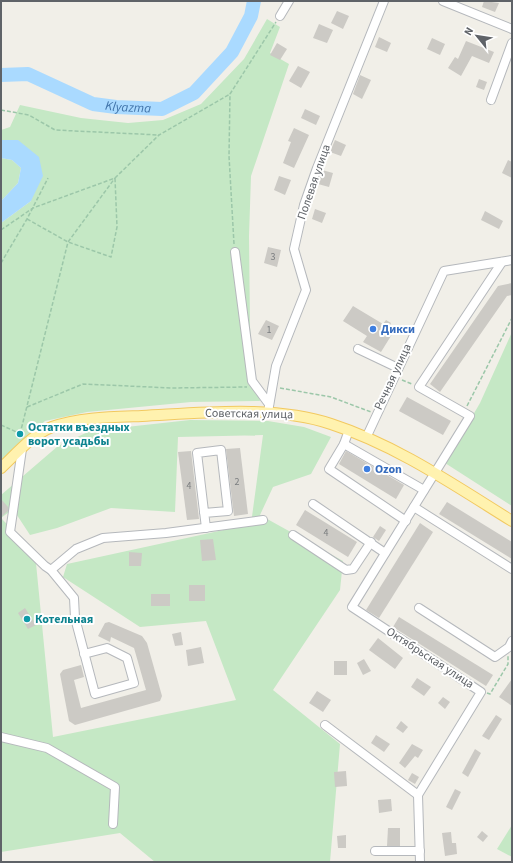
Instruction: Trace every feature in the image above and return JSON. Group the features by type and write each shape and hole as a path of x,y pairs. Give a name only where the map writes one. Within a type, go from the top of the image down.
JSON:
{"main road":[{"name":"Советская улица","path":"1,468 32,440 52,427 94,418 269,408 349,430 434,473 512,521"}],"street":[{"path":"280,16 289,1"},
{"name":"Полевая улица","path":"269,408 276,366 306,290 294,249 304,205 317,168 384,1"},
{"path":"444,1 512,29"},
{"path":"491,100 512,43"},
{"path":"235,252 252,382 269,408"},
{"name":"Речная улица","path":"366,438 444,271 512,260"},
{"path":"470,416 419,387 502,262"},
{"path":"358,349 398,368"},
{"name":"Октябрьская улица","path":"418,795 482,692 352,607 470,416"},
{"path":"349,430 344,444 329,470 406,521"},
{"path":"344,444 424,490"},
{"path":"22,449 10,532 51,570 74,598 75,618 84,654 95,694 134,683 127,658 107,648 84,654"},
{"path":"204,513 228,511 220,450 197,453 204,513 206,528"},
{"path":"313,504 371,542 385,553"},
{"path":"414,507 512,570"},
{"path":"51,570 76,549 103,538 206,528 263,520"},
{"path":"293,535 346,570 353,570 371,542"},
{"path":"419,608 495,657 510,644"},
{"path":"325,725 418,795 420,862"},
{"path":"1,737 47,748 115,787 113,824"},
{"path":"375,851 420,851"}],"path":[{"path":"20,434 68,242 115,178 159,135 230,94 280,16"},
{"path":"230,94 229,156 235,252"},
{"path":"1,110 29,115 55,130 159,135"},
{"path":"1,263 27,219 48,178"},
{"path":"1,230 33,208 115,178"},
{"path":"27,219 68,242 110,256 117,227 115,178"},
{"path":"470,416 467,405 512,318"},
{"path":"394,376 419,387"},
{"path":"27,407 83,384 172,388 248,387"},
{"path":"272,387 331,397 376,414"},
{"path":"1,425 32,440"},
{"path":"482,692 490,694 508,664 510,644"}],"green space":[{"path":"267,19 280,27 270,53 289,64 251,176 249,236 250,326 252,367 260,401 191,402 87,412 45,421 1,461 1,223 31,201 18,140 1,140 1,130 10,127 20,105 81,118 128,123 163,120 201,104 244,59"},
{"path":"1,158 12,160 21,168 18,183 1,201"},
{"path":"512,332 512,506 445,463 480,403"},
{"path":"190,420 268,421 304,427 331,437 311,474 273,487 260,515 343,561 340,590 273,690 340,744 330,862 155,862 120,833 1,852 1,518 1,495 58,446 90,431","holes":["263,435 251,524 67,564 63,577 140,627 206,621 236,700 53,737 35,553 1,518 13,509 30,535 57,528 111,508 175,512 178,437"]},
{"path":"512,825 512,857 497,849"}],"water":[{"path":"1,140 18,140 39,157 43,176 31,201 1,223 1,201 18,183 21,168 12,160 1,158"}],"building":[{"path":"484,1 499,3 495,12 482,7"},
{"path":"337,11 349,16 343,29 331,23"},
{"path":"319,24 333,30 327,43 313,38"},
{"path":"379,37 391,43 387,52 375,47"},
{"path":"432,38 445,44 440,55 427,49"},
{"path":"466,41 494,52 489,63 472,56 461,76 448,68 455,57 458,59"},
{"path":"277,43 287,49 280,60 270,55"},
{"path":"298,66 310,72 301,88 289,81"},
{"path":"360,75 371,80 362,99 353,94"},
{"path":"479,79 487,82 484,90 476,87"},
{"path":"305,109 320,116 316,125 301,118"},
{"path":"294,128 309,135 294,168 283,163 291,142 288,141"},
{"path":"335,140 346,145 341,156 330,152"},
{"path":"508,160 512,162 512,178 502,173"},
{"path":"322,170 333,173 329,187 318,184"},
{"path":"279,176 291,180 285,195 274,190"},
{"path":"315,209 326,213 322,223 312,219"},
{"path":"485,211 503,221 499,229 481,220"},
{"path":"268,247 281,250 277,267 264,263"},
{"path":"512,283 512,295 507,296 440,392 430,384 498,286"},
{"name":"Дикси","path":"353,306 383,324 386,320 391,323 389,327 394,331 381,352 363,342 367,336 343,321"},
{"path":"266,320 279,326 272,340 258,334"},
{"path":"407,397 451,421 443,435 399,411"},
{"path":"240,448 248,514 234,516 226,449"},
{"path":"191,451 199,519 187,520 178,452"},
{"path":"346,451 404,485 396,499 339,464"},
{"path":"1,499 8,507 8,511 1,517"},
{"path":"447,502 512,542 512,559 439,514"},
{"path":"305,510 357,542 348,557 296,525"},
{"path":"420,523 433,532 379,618 366,610"},
{"path":"380,526 386,530 379,541 373,537"},
{"path":"213,539 216,560 202,561 200,540"},
{"path":"129,552 142,553 141,566 129,566"},
{"path":"189,585 205,585 205,601 189,601"},
{"path":"151,594 170,594 170,606 151,606"},
{"name":"Котельная","path":"25,608 36,625 28,629 18,613"},
{"path":"399,617 493,675 486,686 393,627"},
{"path":"109,622 142,636 147,643 162,696 160,701 75,725 69,721 60,674 63,670 81,665 84,677 74,680 81,708 146,690 134,648 111,637 110,642 98,636 105,623"},
{"path":"181,632 183,645 175,646 172,634"},
{"path":"378,638 403,658 395,669 369,650"},
{"path":"201,647 204,663 188,666 186,650"},
{"path":"364,659 371,671 363,675 357,663"},
{"path":"334,661 347,661 347,675 334,675"},
{"path":"417,678 431,687 424,696 411,687"},
{"path":"512,679 512,706 499,697"},
{"path":"317,691 331,700 323,712 309,703"},
{"path":"443,697 450,702 445,709 438,703"},
{"path":"496,715 502,719 489,740 482,736"},
{"path":"401,721 408,727 403,733 396,728"},
{"path":"376,735 390,744 384,752 371,743"},
{"path":"412,744 423,750 418,758 415,756 405,768 399,763"},
{"path":"475,749 481,753 468,777 462,773"},
{"path":"346,771 347,786 335,787 334,772"},
{"path":"412,773 419,777 415,784 408,780"},
{"path":"455,789 461,792 452,810 446,807"},
{"path":"391,799 392,811 379,813 378,800"},
{"path":"388,828 400,828 400,846 387,846"},
{"path":"482,831 488,836 483,842 477,837"},
{"path":"451,832 452,843 456,843 457,854 445,856 442,833"},
{"path":"346,835 346,848 338,848 337,836"}],"waterway":[{"name":"Klyazma","path":"1,75 28,74 93,104 116,107 162,109 194,93 232,52 251,16 254,1"}],"place":[{"name":"Дикси","path":"373,329"},
{"name":"Остатки въездных ворот усадьбы","path":"20,434"},
{"name":"Ozon","path":"367,469"},
{"name":"Котельная","path":"27,619"}]}
